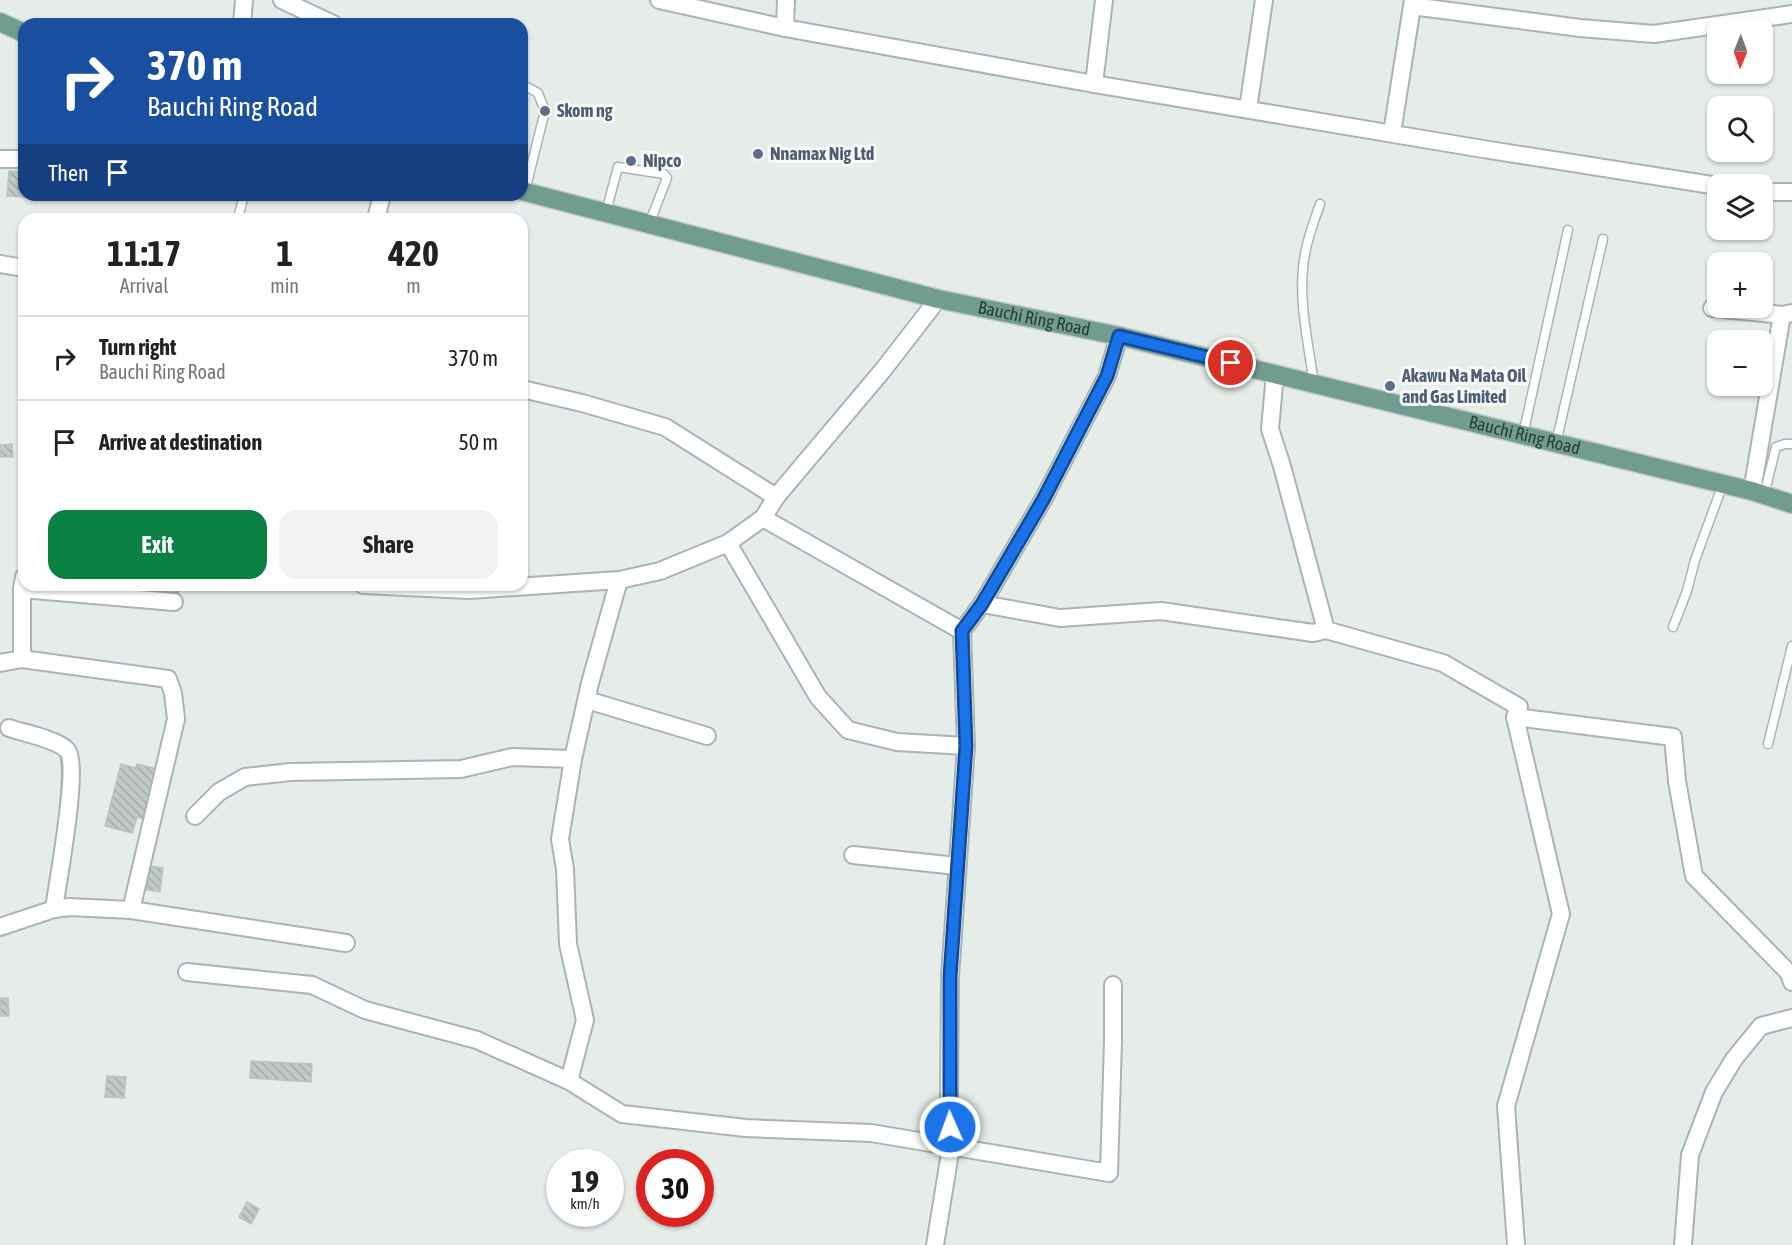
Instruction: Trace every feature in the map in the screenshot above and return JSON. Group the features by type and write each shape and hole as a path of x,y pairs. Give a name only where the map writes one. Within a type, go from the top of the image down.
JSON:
{"main road":[{"path":"0,22 18,30"},
{"name":"Bauchi Ring Road","path":"528,192 939,298 1119,336 1723,484 1792,504"}],"street":[{"path":"242,18 244,0"},
{"path":"282,0 320,18"},
{"path":"659,0 785,28 1094,84 1707,184"},
{"path":"785,28 786,0"},
{"path":"1094,84 1104,0"},
{"path":"1248,109 1264,0"},
{"path":"1392,133 1412,3 1580,28 1654,34 1792,14"},
{"path":"0,159 18,159"},
{"path":"1773,192 1792,192"},
{"path":"0,264 18,267"},
{"path":"528,586 619,580 660,571 728,543 763,518 776,497 883,370 939,298"},
{"path":"1758,493 1787,314"},
{"path":"935,1245 951,1147 950,977 966,746 962,631 982,604 1043,500 1107,376 1119,336"},
{"path":"1275,374 1270,429 1326,630"},
{"path":"528,390 665,427 776,497"},
{"path":"763,518 962,631"},
{"path":"728,543 818,697 848,730 897,742 966,746"},
{"path":"569,1081 585,1020 568,944 565,869 560,839 573,759 619,580"},
{"path":"22,659 23,591"},
{"path":"87,591 174,602"},
{"path":"982,604 1060,618 1161,611 1313,633 1326,630 1443,663 1519,707 1515,717 1562,914 1506,1106 1516,1245"},
{"path":"0,663 22,659 168,679 173,693 176,719 131,910"},
{"path":"587,700 707,736"},
{"path":"1515,717 1673,737 1677,781 1694,876 1789,973 1792,982"},
{"path":"9,728 54,742 67,749 71,758 70,796 54,909"},
{"path":"195,816 219,792 245,777 290,772 461,770 512,757 573,759"},
{"path":"853,855 957,866"},
{"path":"0,927 54,909 69,907 131,910 346,943"},
{"path":"187,972 312,985 365,1011 477,1040 569,1081 622,1114 746,1128 871,1133 1109,1173 1113,985"},
{"path":"1683,1245 1690,1155 1714,1092 1734,1059 1761,1026 1792,1018"}],"lane":[{"path":"528,88 538,93 545,111 528,173"},
{"path":"606,212 618,167 664,174 667,178 649,224"},
{"path":"1314,385 1302,280 1306,249 1320,204"},
{"path":"1523,435 1568,230"},
{"path":"1556,443 1603,239"},
{"path":"1758,493 1776,447 1792,444"},
{"path":"1673,627 1723,484"},
{"path":"1768,744 1792,646"}],"building":[{"path":"9,171 18,172 18,197 7,196"},
{"path":"12,444 13,457 0,457 0,445"},
{"path":"121,764 136,768 137,764 157,769 144,819 137,817 132,833 105,826"},
{"path":"145,865 163,868 160,892 142,889"},
{"path":"0,998 8,998 9,1016 0,1016"},
{"path":"251,1061 312,1064 311,1082 250,1078"},
{"path":"107,1076 126,1077 124,1098 105,1097"},
{"path":"247,1202 259,1209 251,1224 239,1217"}],"place":[{"name":"Skom ng","path":"545,111"},
{"name":"Nnamax Nig Ltd","path":"758,154"},
{"name":"Nipco","path":"631,161"},
{"name":"Akawu Na Mata Oil and Gas Limited","path":"1390,386"}],"route":[{"path":"950,1127 950,977 966,746 962,631 982,604 1043,500 1107,376 1119,336 1231,363"}]}
